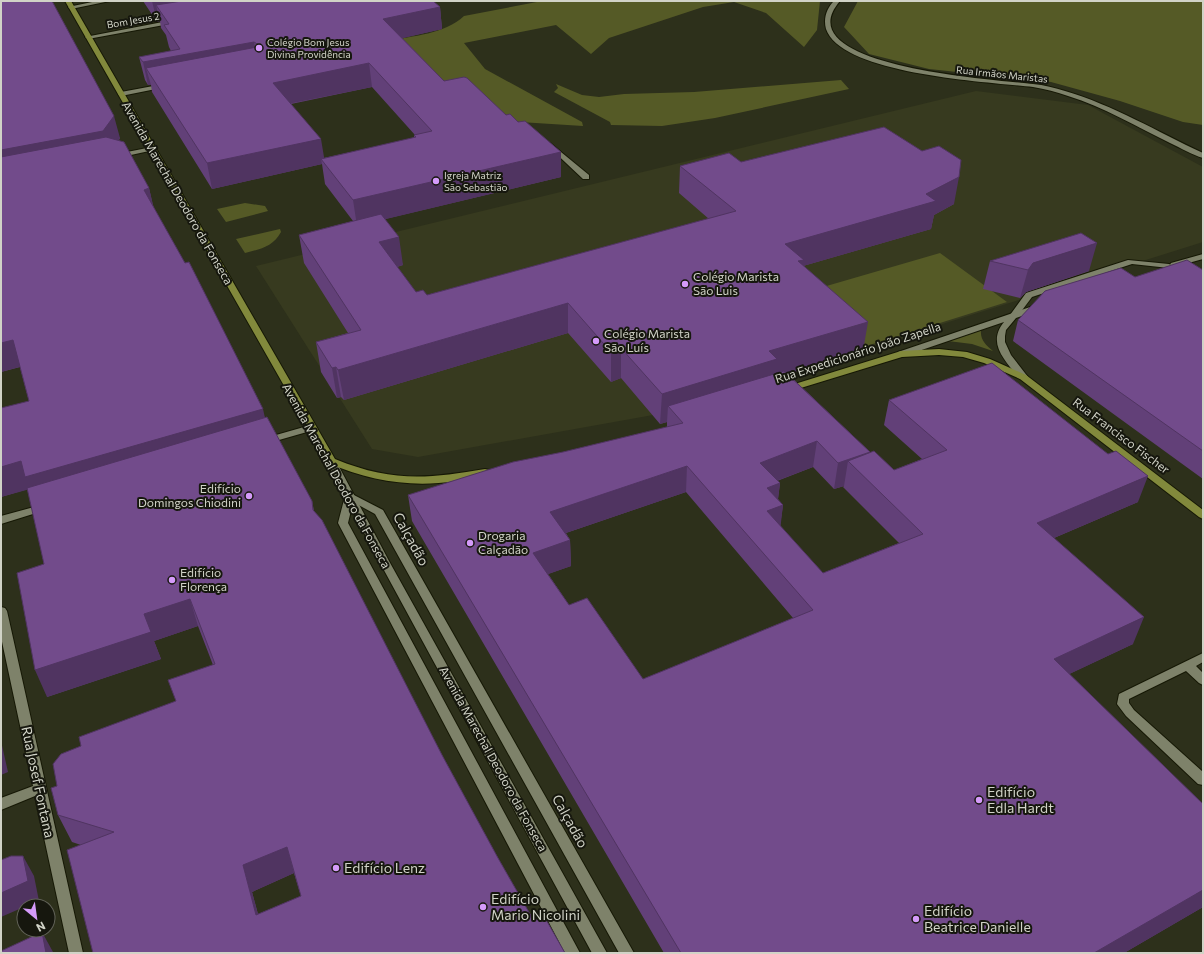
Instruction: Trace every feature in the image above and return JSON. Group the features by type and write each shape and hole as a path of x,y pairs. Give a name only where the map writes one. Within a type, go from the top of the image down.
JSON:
{"main road":[{"name":"Avenida Marechal Deodoro da Fonseca","path":"70,4 331,462"},
{"name":"Rua Francisco Fischer","path":"901,354 923,352 964,354 987,361 1023,377 1203,515"},
{"name":"Rua Expedicionário João Zapella","path":"780,392 901,354"},
{"path":"331,462 368,475 414,482 448,479 492,471"}],"street":[{"path":"70,4 107,1"},
{"name":"Rua Irmãos Maristas","path":"837,1 830,7 827,19 829,29 834,38 847,48 869,59 887,65 936,76 1028,85 1068,94 1107,109 1203,156"},
{"name":"Bom Jesus 2","path":"88,37 179,22"},
{"path":"121,94 167,85"},
{"path":"542,137 586,177"},
{"path":"112,157 152,149"},
{"path":"1147,273 1203,256"},
{"name":"Rua Francisco Fischer","path":"1023,377 1006,354 1000,342 1002,331 1029,295 1131,262 1169,266"},
{"name":"Rua Expedicionário João Zapella","path":"901,354 1044,306"},
{"path":"256,444 311,428"},
{"name":"Avenida Marechal Deodoro da Fonseca","path":"331,462 387,568 600,953"},
{"path":"350,496 343,523 572,953"},
{"name":"Calçadão","path":"350,496 379,512 627,953"},
{"path":"1,520 54,504"},
{"name":"Rua Josef Fontana","path":"1,612 76,953"},
{"path":"1203,657 1123,697 1123,704 1130,713 1203,780"},
{"path":"1187,665 1203,680"},
{"path":"1,804 40,789"}],"shaded area":[{"name":"Colégio Marista São Luís","path":"976,91 1088,105 1203,167 1203,242 653,415 418,457 372,449 256,266"}],"green space":[{"path":"542,1 820,1 817,30 804,47 766,13 734,2 703,7 609,38 591,54 556,25 464,43 485,69 582,122 583,126 487,120 387,41 438,31 448,27 464,16"},
{"path":"858,1 1203,1 1203,125 1183,122 1120,101 1051,82 929,69 869,54 844,27"},
{"path":"841,80 849,89 715,118 662,126 611,125 610,122 554,92 558,88 556,84 582,95 599,97 624,94 694,92"},
{"path":"245,203 265,206 268,211 226,222 217,209"},
{"path":"280,229 281,232 278,237 266,247 245,253 236,239"},
{"path":"940,253 1007,302 860,348 799,294"},
{"path":"981,330 983,339 993,351 972,344 948,341"}],"building":[{"path":"1,1 52,1 114,116 103,131 1,150"},
{"path":"182,1 433,1 440,7 383,19 444,81 464,77 467,78 506,115 510,114 518,122 525,121 561,152 353,200 321,159 416,137 414,135 432,131 369,63 273,83 321,139 207,163 146,68 257,47 259,45 254,42 143,62 139,57 180,49 164,25 169,24 156,5"},
{"name":"Colégio Marista São Luis","path":"884,127 922,151 939,146 961,160 959,177 926,194 936,201 785,244 804,260 798,261 868,322 769,351 777,359 662,394 621,348 611,352 568,303 338,370 336,367 332,368 316,342 361,330 299,235 381,214 399,237 379,242 416,292 423,290 427,295 736,211 680,166 729,153 741,162"},
{"path":"106,137 124,142 149,188 144,190 185,263 189,262 263,409 25,477 21,461 1,467 1,408 29,401 13,340 1,343 1,157"},
{"path":"1081,233 1097,243 1033,263 1028,270 990,261"},
{"path":"1187,260 1203,270 1203,451 1018,320 1045,291 1121,268 1135,277"},
{"path":"992,363 1108,454 1116,451 1148,476 1037,523 1144,617 1054,659 1203,804 1203,890 1094,953 681,953 408,495 513,462 563,452 683,423 668,406 784,371 870,452 838,463 817,441 760,463 780,483 767,488 783,505 767,511 823,573 923,534 848,461 874,451 894,470 947,450 889,400","holes":["687,466 813,610 643,679 587,598 569,605 533,553 570,540 550,512"]},
{"path":"267,417 312,501 313,510 322,520 442,755 498,858 534,921 544,916 565,953 93,953 67,850 114,832 58,815 51,788 57,786 53,764 61,754 81,746 79,737 176,701 168,680 215,664 190,599 144,614 151,632 35,670 17,573 44,564 27,488","holes":["287,847 301,896 256,915 243,865"]},
{"path":"11,856 23,856 28,881 1,893 1,860"},
{"path":"29,938 43,938 46,953 1,953 1,951"}],"place":[{"name":"Colégio Bom Jesus Divina Providência","path":"259,48"},
{"name":"Igreja Matriz São Sebastião","path":"436,181"},
{"name":"Colégio Marista São Luis","path":"685,284"},
{"name":"Colégio Marista São Luís","path":"596,341"},
{"name":"Edifício Domingos Chiodini","path":"249,496"},
{"name":"Drogaria Calçadão","path":"470,543"},
{"name":"Edifício Florença","path":"172,580"},
{"name":"Edifício Edla Hardt","path":"979,800"},
{"name":"Edifício Lenz","path":"336,868"},
{"name":"Edifício Mario Nicolini","path":"483,907"},
{"name":"Edifício Beatrice Danielle","path":"916,919"}]}
